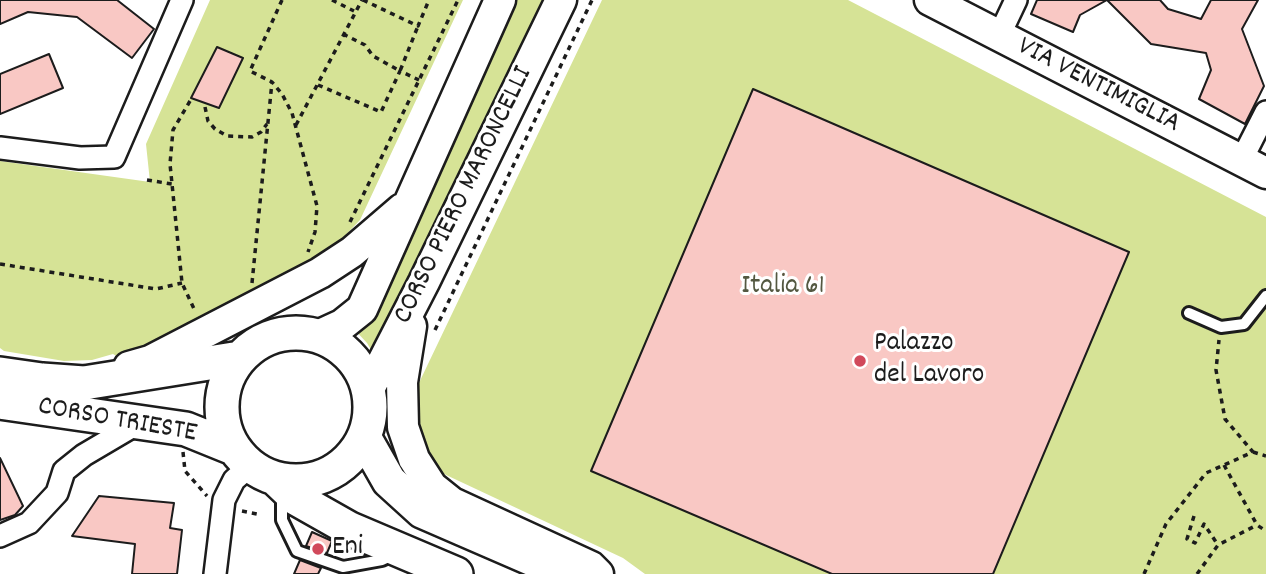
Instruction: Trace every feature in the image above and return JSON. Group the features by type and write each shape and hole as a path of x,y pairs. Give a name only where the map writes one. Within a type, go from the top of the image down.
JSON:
{"main road":[{"name":"CORSO PIERO MARONCELLI","path":"318,336 341,325 362,309 500,0"},
{"name":"CORSO PIERO MARONCELLI","path":"368,391 561,0"},
{"name":"VIA VENTIMIGLIA","path":"930,0 1254,167"},
{"path":"84,383 150,361 320,273 352,252 408,205"},
{"path":"424,282 407,340 402,382 403,427 414,459 432,487 452,503 591,567 598,574"},
{"path":"261,470 298,482 330,474 354,454 364,437 370,412 368,391 358,366 341,348 318,336 297,333 279,335 261,341 240,358 228,379 222,401 226,433 261,470 297,499 350,530 456,574"},
{"name":"CORSO TRIESTE","path":"0,374 84,383 240,358"},
{"name":"CORSO TRIESTE","path":"0,402 187,429 261,470"},
{"path":"364,437 389,481 422,511 567,574"}],"street":[{"path":"0,148 80,158 114,157 182,0"},
{"path":"999,36 1016,0"},
{"path":"1254,167 1266,112"},
{"path":"0,536 29,523 57,493 64,471 84,455 140,422"},
{"path":"215,574 224,500 234,480 261,470"}],"lane":[{"path":"1189,313 1221,327 1244,324 1266,296"},
{"path":"261,470 297,551 344,567 382,560 401,551"}],"path":[{"path":"282,0 250,71 272,82 282,94 296,126 317,205 315,232 306,257 313,253"},
{"path":"332,0 354,11"},
{"path":"296,126 362,0 418,26"},
{"path":"318,85 381,112 429,0"},
{"path":"345,229 458,0"},
{"path":"433,333 592,0"},
{"path":"343,34 365,45 373,56 419,80"},
{"path":"263,279 252,285 272,82"},
{"path":"185,317 195,311 182,283 170,164 173,130 190,101"},
{"path":"205,107 208,121 227,136 252,137 261,132 267,124"},
{"path":"147,180 172,184"},
{"path":"0,264 156,289 182,283"},
{"path":"1221,327 1216,370 1225,419 1253,452 1266,456"},
{"path":"1144,574 1166,524 1206,474 1253,452"},
{"path":"1224,465 1256,525 1266,531"},
{"path":"1194,516 1187,539 1195,543 1204,524 1218,545"},
{"path":"1197,574 1218,545 1256,525"}],"green space":[{"path":"210,0 463,0 360,220 336,245 130,361 113,354 92,360 64,361 4,351 0,348 0,161 150,182 146,144"},
{"path":"511,0 548,0 376,358 353,328"},
{"name":"Italia 61","path":"602,0 848,0 1266,217 1266,574 645,574 623,558 444,474 417,435 417,387"}],"building":[{"path":"0,0 117,0 154,29 132,58 77,17 28,12 0,24"},
{"path":"1037,0 1107,0 1080,15 1073,32 1031,14"},
{"path":"1107,0 1160,0 1168,9 1201,19 1211,0 1258,0 1242,29 1264,86 1245,124 1199,99 1211,70 1206,53 1151,44"},
{"path":"217,47 243,58 219,108 191,98"},
{"path":"49,54 63,88 0,114 0,74"},
{"name":"Palazzo del Lavoro","path":"753,89 1129,252 993,574 832,574 591,471"},
{"path":"0,458 23,506 15,515 0,520"},
{"path":"99,496 174,503 170,528 182,530 177,574 132,574 135,544 72,536"},
{"path":"312,532 332,541 327,553 306,546"},
{"path":"300,560 321,568 318,574 294,574"}],"place":[{"name":"Palazzo del Lavoro","path":"860,361"},
{"name":"Eni","path":"318,549"}]}
